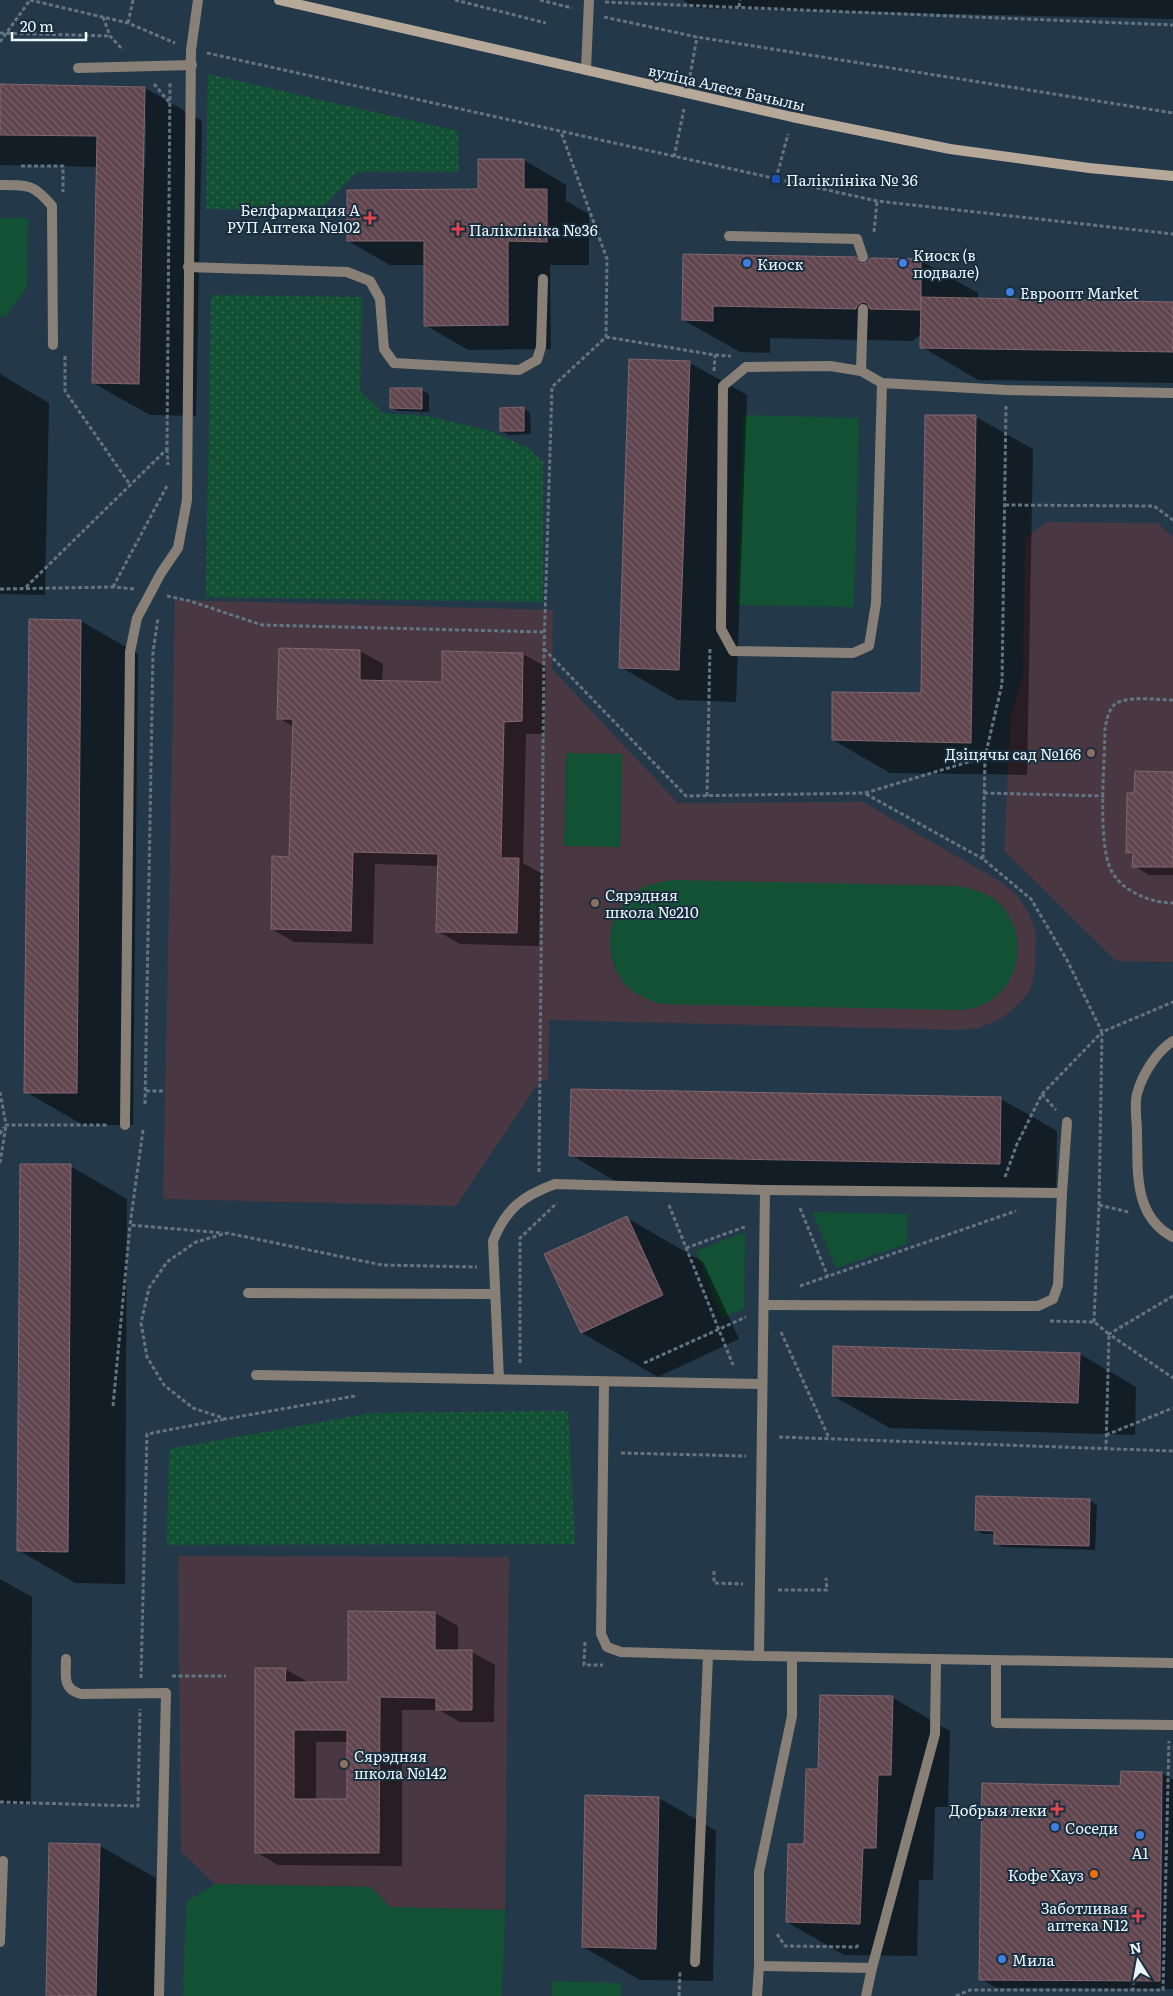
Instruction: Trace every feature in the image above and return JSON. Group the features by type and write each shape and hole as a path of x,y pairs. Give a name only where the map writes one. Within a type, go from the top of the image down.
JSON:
{"street":[{"name":"вуліца Алеся Бачылы","path":"279,0 792,117 950,149 1089,168 1173,176"}],"lane":[{"path":"125,1125 130,652 137,618 151,591 178,548 187,500 191,50 198,0"},
{"path":"586,70 589,0"},
{"path":"78,68 192,65"},
{"path":"0,185 19,185 38,190 52,206 54,345"},
{"path":"728,236 857,239 863,257"},
{"path":"188,267 346,272 370,281 374,287 380,299 384,349 394,363 519,370 537,360 541,347 543,279"},
{"path":"861,371 863,309"},
{"path":"882,382 876,603 869,646 853,653 733,651 721,629 723,386 746,367 830,366 861,371 882,382 1006,390 1173,393"},
{"path":"1173,1041 1165,1046 1148,1069 1136,1095 1138,1187 1148,1216 1173,1237"},
{"path":"764,1305 1038,1306 1053,1299 1058,1285 1067,1122"},
{"path":"499,1379 493,1241 501,1221 514,1205 537,1191 555,1184 765,1190 1062,1192"},
{"path":"758,1656 765,1190"},
{"path":"248,1293 494,1294"},
{"path":"256,1375 499,1379 604,1383 762,1384"},
{"path":"604,1383 601,1634 607,1647 621,1652 708,1656 1173,1663"},
{"path":"695,1962 708,1656"},
{"path":"757,1996 759,1966 759,1872 792,1716 792,1657"},
{"path":"66,1659 65,1683 71,1691 81,1694 166,1693 159,1996"},
{"path":"866,1996 935,1734 936,1660"},
{"path":"996,1661 996,1724 1171,1725"},
{"path":"0,1942 2,1861"},
{"path":"759,1966 872,1968"}],"path":[{"path":"0,42 30,0 128,23 191,50 877,200 1173,234"},
{"path":"128,23 133,0"},
{"path":"455,0 546,23"},
{"path":"540,0 697,38 1173,113"},
{"path":"739,7 740,0"},
{"path":"604,2 1173,25"},
{"path":"0,33 110,36"},
{"path":"168,466 170,41"},
{"path":"776,179 792,117"},
{"path":"540,1172 544,632 552,387 606,338 607,259 561,132"},
{"path":"873,239 877,200"},
{"path":"983,859 985,757 1002,684 1006,390"},
{"path":"26,587 167,449"},
{"path":"113,587 168,484 168,475"},
{"path":"1005,505 1154,506 1173,520"},
{"path":"0,588 113,587 151,591 262,625 544,632"},
{"path":"145,1108 153,652 159,614"},
{"path":"544,649 686,796 866,794 985,757"},
{"path":"1173,700 1127,699 1114,704 1108,714 1105,727 1104,796 1104,846 1111,871 1132,892 1160,903 1173,904"},
{"path":"984,793 1104,796"},
{"path":"866,794 983,859 1031,899 1067,960 1102,1032 1099,1206 1094,1322"},
{"path":"1003,1181 1017,1144 1042,1094 1102,1032 1173,1002"},
{"path":"146,1091 164,1092"},
{"path":"0,1092 6,1124 0,1163"},
{"path":"6,1124 144,1125 130,1225 113,1406"},
{"path":"0,1134 6,1124"},
{"path":"533,1178 540,1172 549,1172"},
{"path":"530,1364 520,1364 520,1238 562,1199"},
{"path":"677,1202 668,1202 733,1365"},
{"path":"809,1205 799,1205 828,1276"},
{"path":"795,1288 1021,1209 1002,1209"},
{"path":"686,1248 750,1224 750,1234"},
{"path":"130,1225 227,1233 382,1266 486,1267"},
{"path":"226,1419 193,1408 164,1385 147,1357 141,1323 149,1288 167,1262 196,1242 227,1233"},
{"path":"1109,1334 1173,1296"},
{"path":"649,1365 639,1365 749,1316 748,1325"},
{"path":"1044,1321 1094,1322 1173,1378"},
{"path":"780,1347 780,1329 829,1438"},
{"path":"1106,1448 1109,1334"},
{"path":"724,1365 740,1365"},
{"path":"0,1802 138,1806 147,1434 359,1395"},
{"path":"1106,1435 1173,1408"},
{"path":"778,1446 779,1428"},
{"path":"779,1437 1173,1451"},
{"path":"621,1445 621,1455 746,1456"},
{"path":"746,1447 746,1466"},
{"path":"714,1571 714,1583 744,1584"},
{"path":"744,1574 744,1593"},
{"path":"774,1598 774,1590 827,1590 826,1578"},
{"path":"141,1676 149,1676"},
{"path":"166,1676 226,1676"},
{"path":"1167,1996 1163,1990 1171,1725"},
{"path":"773,1928 785,1946 856,1948 863,1941"},
{"path":"1133,1981 1133,1990"},
{"path":"956,1996 970,1990 1163,1990"}],"shaded area":[{"name":"Дзіцячы сад №166","path":"1046,522 1158,523 1173,537 1173,962 1116,961 1004,851 1011,714 1023,676 1025,539"},
{"name":"Сярэдняя школа №210","path":"175,600 553,610 552,669 678,803 863,802 1001,882 1016,894 1028,912 1036,932 1035,971 1030,990 1016,1007 1000,1019 979,1028 959,1030 549,1020 548,1080 540,1081 456,1206 163,1199"},
{"name":"Сярэдняя школа №142","path":"178,1556 509,1557 505,1910 390,1907 370,1887 215,1884 181,1852"}],"green space":[{"path":"208,74 458,131 458,172 357,172 320,210 206,209"},
{"path":"0,218 28,218 27,287 5,317 0,317"},
{"path":"211,295 362,297 360,391 383,413 427,416 491,431 528,448 543,462 543,602 206,597"},
{"path":"742,415 859,418 854,607 737,605"},
{"path":"566,753 622,754 620,847 564,846"},
{"path":"673,880 959,886 969,888 991,897 1006,911 1013,925 1017,940 1014,970 1007,984 997,995 982,1005 965,1010 660,1004 636,993 624,983 612,960 611,934 613,921 627,899 645,887"},
{"path":"812,1212 908,1214 907,1244 836,1268"},
{"path":"745,1232 744,1309 722,1318 696,1251"},
{"path":"568,1411 575,1544 167,1545 169,1449 372,1413"},
{"path":"215,1884 371,1887 390,1907 505,1910 502,1996 183,1996 186,1902"},
{"path":"552,1981 621,1983 621,1996 552,1996"}],"building":[{"path":"0,84 145,87 139,384 92,383 97,136 0,135"},
{"path":"478,159 524,159 524,189 547,189 547,242 508,241 508,325 424,326 424,241 347,241 347,190 478,189"},
{"path":"683,254 856,257 862,264 868,262 870,258 921,259 921,310 870,309 867,303 863,302 857,305 856,309 713,306 713,321 682,320"},
{"path":"921,297 1173,302 1173,352 920,348"},
{"path":"629,359 690,361 679,670 619,668"},
{"path":"390,388 422,388 422,409 390,408"},
{"path":"524,407 524,431 500,431 500,408"},
{"path":"925,415 976,415 971,743 832,740 832,692 921,693"},
{"path":"29,619 81,620 77,1093 24,1093"},
{"path":"279,648 360,650 360,680 442,682 442,651 523,653 522,721 504,722 501,858 519,858 517,933 436,932 438,854 353,852 351,931 271,929 272,856 289,857 293,719 277,719"},
{"path":"1135,771 1173,772 1173,867 1132,867 1133,853 1126,853 1127,793 1134,793"},
{"path":"571,1089 1001,1097 1000,1164 569,1156"},
{"path":"20,1164 71,1164 68,1552 17,1551"},
{"path":"627,1216 663,1295 581,1333 544,1254"},
{"path":"833,1346 1080,1353 1078,1403 832,1396"},
{"path":"976,1496 1090,1499 1089,1546 994,1544 994,1531 975,1530"},
{"path":"348,1611 435,1612 435,1650 472,1650 472,1710 436,1710 436,1698 380,1697 379,1853 255,1853 255,1668 286,1668 285,1682 348,1682","holes":["294,1730 347,1730 347,1799 294,1799"]},
{"path":"820,1695 893,1696 891,1775 878,1775 876,1848 863,1848 860,1924 786,1922 788,1844 804,1844 806,1769 818,1769"},
{"path":"1121,1771 1162,1772 1160,1981 979,1980 982,1783 1120,1786"},
{"path":"585,1795 659,1797 656,1949 582,1947"},
{"path":"49,1843 100,1844 96,1996 46,1996"}],"place":[{"name":"Паліклініка № 36","path":"776,179"},
{"name":"Белфармация А РУП Аптека №102","path":"370,218"},
{"name":"Паліклініка №36","path":"458,229"},
{"name":"Киоск","path":"747,263"},
{"name":"Киоск (в подвале)","path":"903,263"},
{"name":"Евроопт Market","path":"1010,292"},
{"name":"Дзіцячы сад №166","path":"1091,753"},
{"name":"Сярэдняя школа №210","path":"595,903"},
{"name":"Сярэдняя школа №142","path":"344,1764"},
{"name":"Добрыя леки","path":"1057,1809"},
{"name":"Соседи","path":"1055,1827"},
{"name":"A1","path":"1140,1835"},
{"name":"Кофе Хауз","path":"1094,1874"},
{"name":"Заботливая аптека N12","path":"1138,1916"},
{"name":"Мила","path":"1002,1959"}]}
